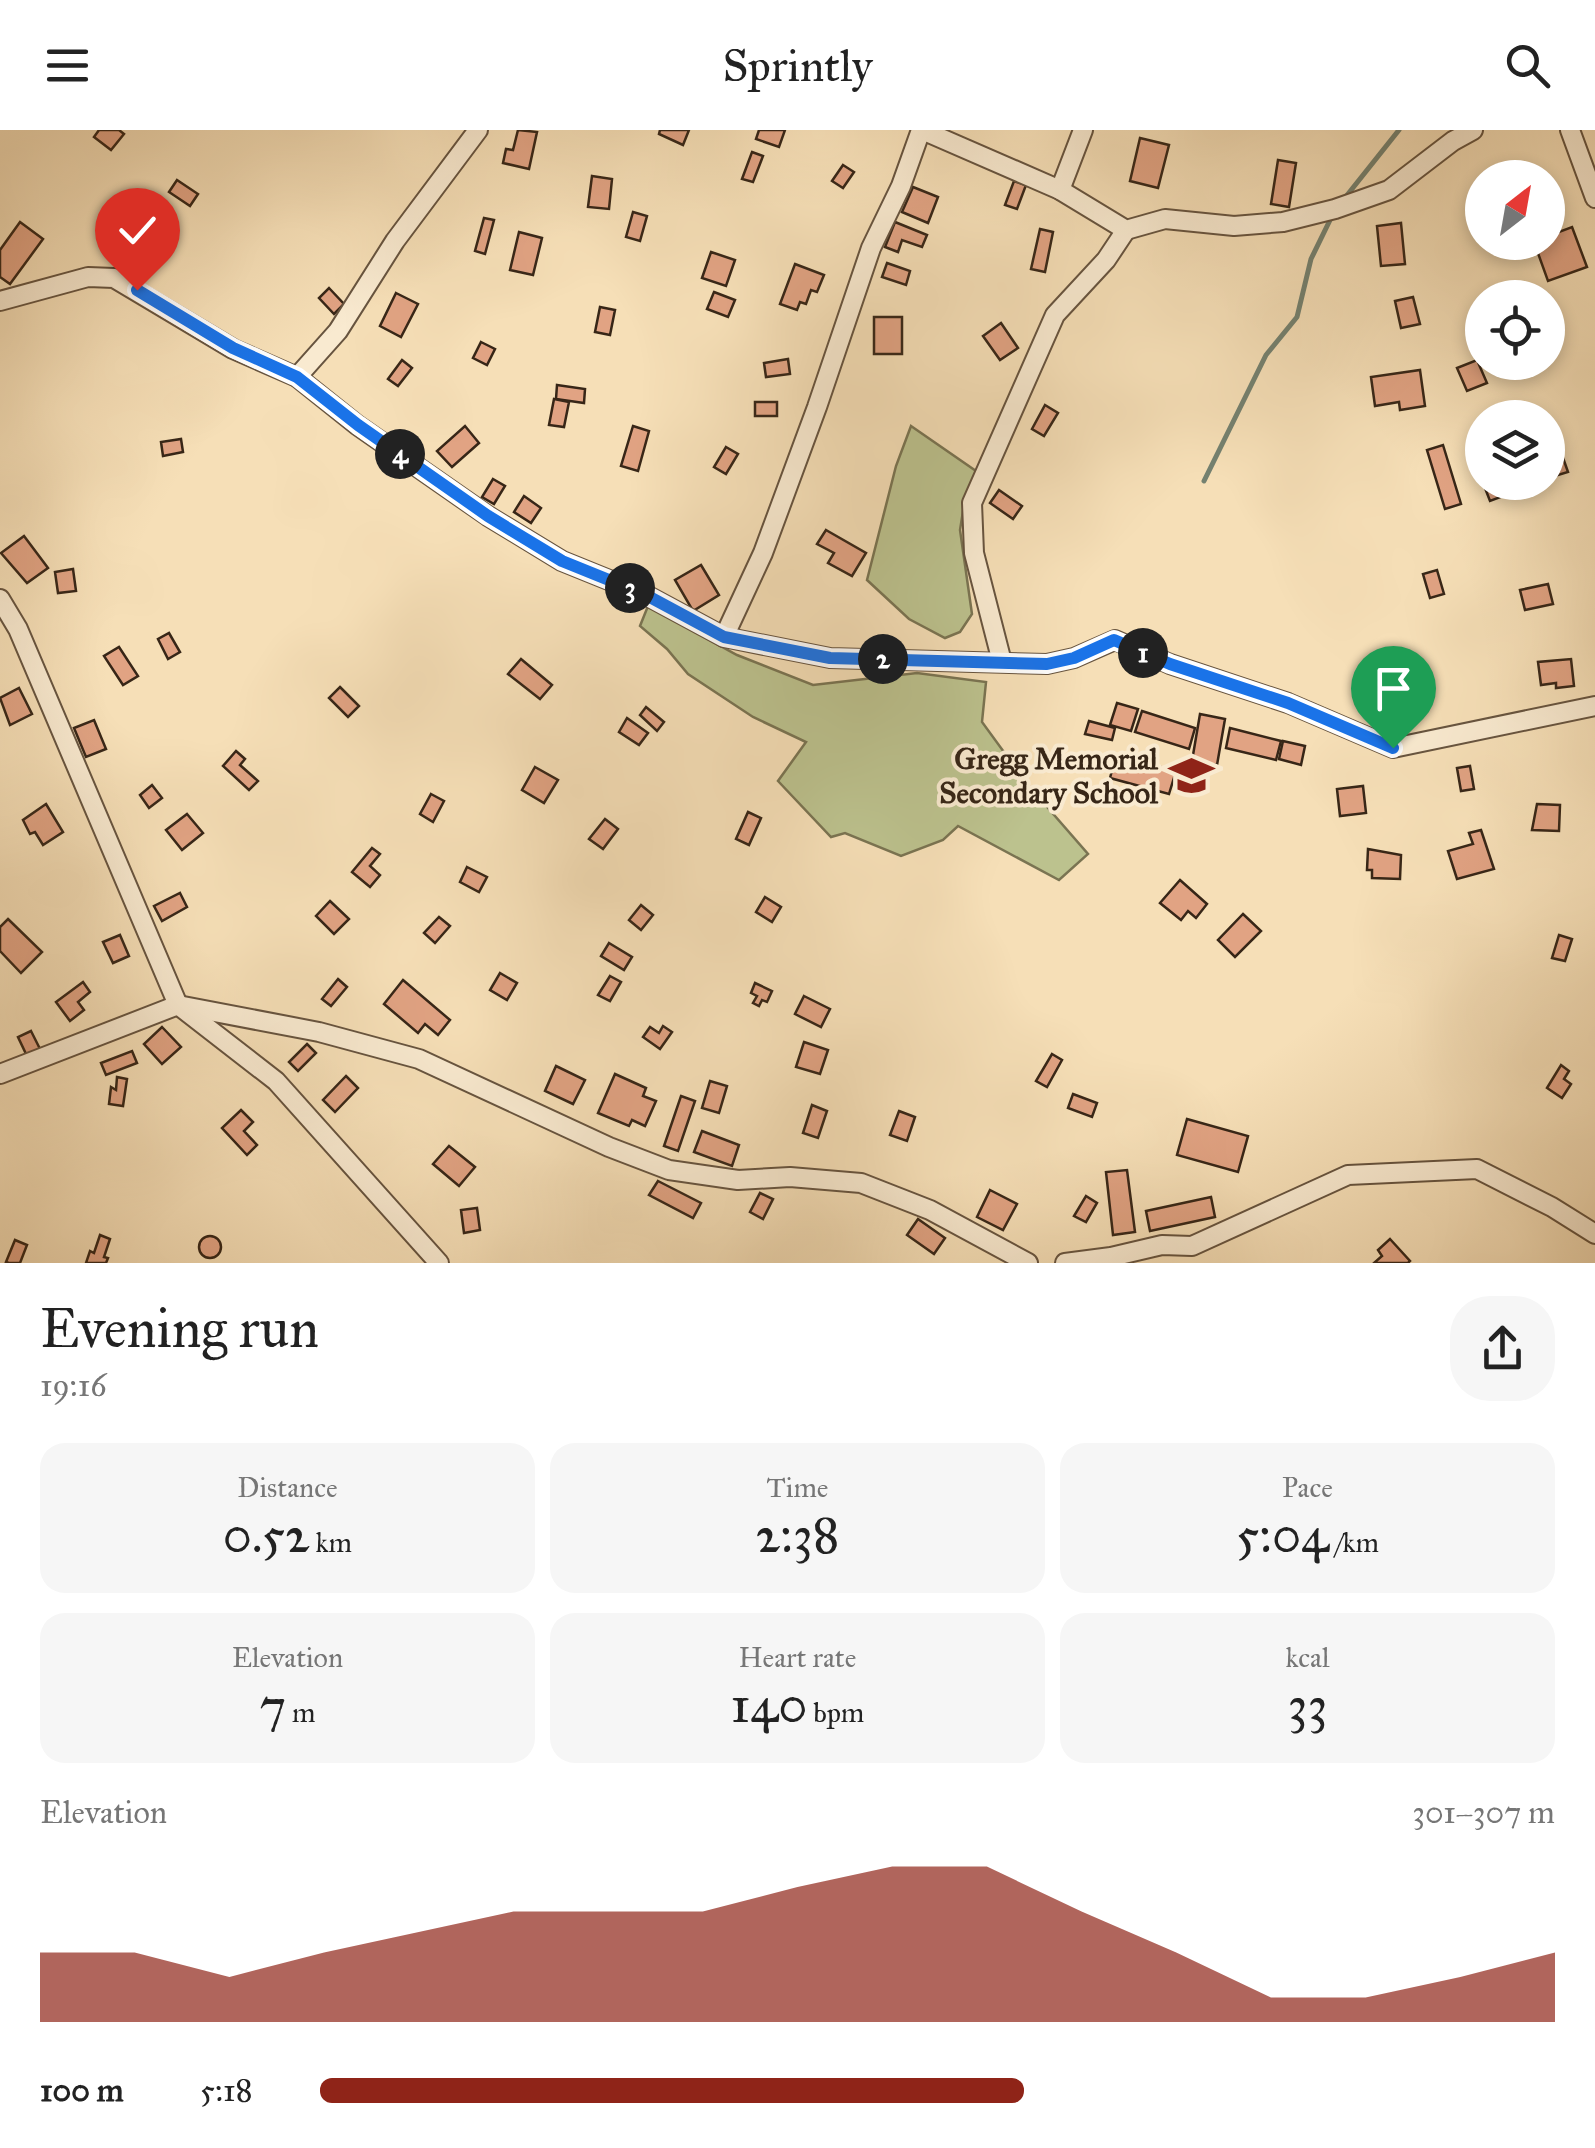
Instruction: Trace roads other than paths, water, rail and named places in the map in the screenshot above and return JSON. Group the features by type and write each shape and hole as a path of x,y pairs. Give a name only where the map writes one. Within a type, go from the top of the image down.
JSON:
{"street":[{"path":"297,377 338,332 394,241 478,130"},
{"path":"724,637 763,552 870,248 901,186 922,130 1060,190 1126,230"},
{"path":"1060,190 1083,130"},
{"path":"1002,662 974,553 972,504 1055,315 1106,260 1126,230 1165,219 1234,226 1283,222 1335,209 1389,190 1453,140 1473,130"},
{"path":"1570,130 1593,185"},
{"path":"0,301 88,278 114,278 233,348 297,377 488,516 562,561 646,595 724,637 830,658 1047,664 1074,658 1114,640 1170,664 1288,703 1393,748 1595,706"},
{"path":"0,599 18,630 178,1004 276,1082 439,1263"},
{"path":"0,1074 178,1004 319,1032 419,1059 669,1170 738,1180 790,1177 861,1183 930,1210 1028,1263"},
{"path":"1065,1263 1162,1244 1194,1254 1348,1176 1478,1169 1595,1234"}],"waterway":[{"path":"1344,199 1399,130"},
{"path":"1204,481 1266,355 1297,317 1311,259 1332,216"}],"place":[{"name":"Gregg Memorial Secondary School","path":"1191,776"}]}
